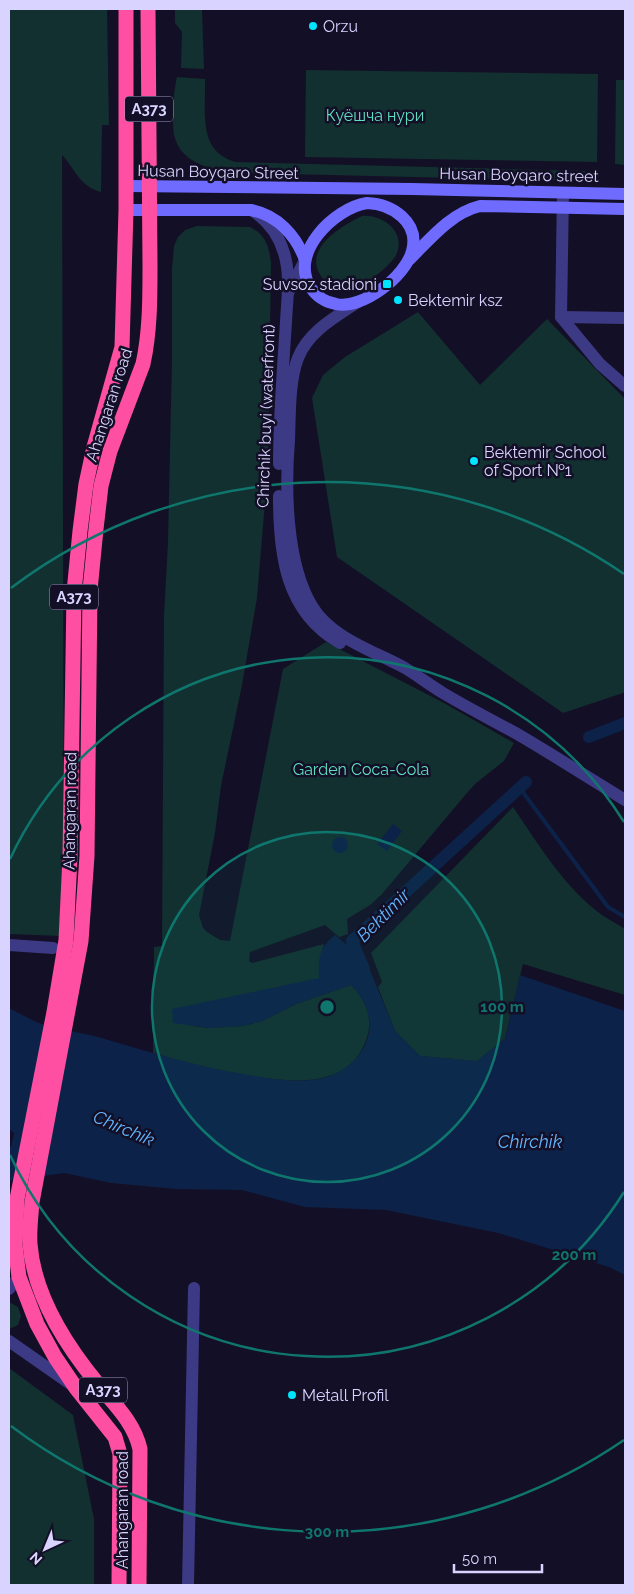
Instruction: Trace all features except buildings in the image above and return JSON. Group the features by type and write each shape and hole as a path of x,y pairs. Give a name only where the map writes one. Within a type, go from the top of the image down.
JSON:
{"highway":[{"name":"Ahangaran road","path":"61,1013 70,898 74,602 77,557 86,484 94,446 122,347 126,210 126,9"},
{"name":"Ahangaran road","path":"119,1585 120,1454 118,1444 108,1426 76,1388 55,1357 37,1324 19,1277 15,1245 61,1013 81,940 87,856 90,590 101,486 110,451 146,349 149,308 150,210 148,9"},
{"name":"Ahangaran road","path":"25,1201 33,1262 39,1286 51,1314 69,1346 132,1426 138,1439 140,1449 139,1585"}],"main road":[{"name":"Husan Boyqaro Street","path":"126,186 299,189 380,204 391,208 401,215 413,234 414,245 408,261"},
{"name":"Husan Boyqaro street","path":"299,189 412,189 625,194"},
{"name":"Husan Boyqaro street","path":"367,203 412,189"},
{"path":"305,260 320,234 334,219 351,207 367,203"},
{"name":"Husan Boyqaro Street","path":"126,210 250,210 268,215 284,227 297,244 305,260 305,277 309,286 318,297 338,305 348,305 368,298 387,284 443,227 468,209 480,206 563,207"},
{"name":"Husan Boyqaro street","path":"563,207 625,208"}],"street":[{"path":"563,193 561,317 600,364 625,386"},
{"name":"Chirchik buyi (waterfront)","path":"250,210 268,224 281,244 287,266 279,461 279,518 288,577 296,598 312,622 324,633 402,676 443,693"},
{"name":"Chirchik buyi (waterfront)","path":"287,295 305,260"},
{"name":"Chirchik buyi (waterfront)","path":"358,302 333,318 318,331 300,353 295,367 286,495 297,568 312,606 329,626 341,634 406,669 443,693 520,736 625,800"},
{"path":"561,317 625,318"},
{"path":"9,944 53,948"},
{"path":"9,1289 19,1277"},
{"path":"188,1585 194,1288"},
{"path":"9,1341 76,1388"}],"green space":[{"path":"9,9 107,9 109,125 102,125 101,192 83,182 62,155 64,886 62,936 9,934"},
{"path":"175,9 202,9 204,69 181,68 182,32 175,23"},
{"name":"Куёшча нури","path":"306,70 598,74 597,162 305,157"},
{"path":"177,77 205,79 205,117 209,140 224,157 236,162 585,171 585,181 243,173 211,168 192,160 178,146 174,135 173,123 174,92"},
{"path":"616,80 625,80 625,165 615,164"},
{"path":"362,216 378,218 392,227 396,233 398,249 391,262 372,278 351,290 339,290 325,281 318,270 316,260 319,251 333,234"},
{"name":"Garden Coca-Cola","path":"197,226 250,227 260,234 266,242 271,263 268,466 257,598 242,685 221,786 215,833 199,915 203,928 220,940 230,941 283,669 326,642 444,703 514,743 504,761 475,784 382,894 370,905 347,919 348,934 339,937 325,925 250,952 249,961 252,963 324,944 319,964 320,978 192,1026 209,1028 243,1026 262,1021 296,1004 351,985 361,997 369,1017 366,1040 357,1056 346,1068 331,1075 315,1079 280,1080 246,1075 200,1066 153,1053 154,947 162,946 164,615 168,542 172,269 174,246 178,237 185,230"},
{"name":"Bektemir School of Sport №1","path":"418,312 480,385 547,319 625,399 625,691 623,693 563,713 337,557 312,398 323,375 345,357"},
{"path":"513,807 564,879 588,904 625,929 625,995 523,964 505,1039 477,1061 420,1056 395,1031 378,987 382,982 371,953"},
{"path":"9,1302 18,1307 21,1316 18,1325 9,1329"},
{"path":"9,1368 73,1415 94,1519 94,1585 9,1585"}],"water":[{"path":"393,824 402,831 387,851 377,844"},
{"path":"337,837 343,837 348,842 346,851 337,853 332,848 332,842"},
{"name":"Chirchik","path":"335,935 366,961 395,1031 420,1056 477,1061 505,1039 520,975 625,1011 625,1275 609,1267 498,1233 386,1210 305,1207 242,1190 176,1189 111,1183 64,1173 9,1181 9,1147 11,1147 14,1133 9,1129 9,1008 47,1026 97,1037 212,1068 280,1080 304,1081 321,1079 346,1068 358,1056 367,1040 370,1025 367,1010 361,997 351,985 296,1004 262,1021 243,1026 209,1028 173,1023 172,1009 319,978 321,954 326,944"}],"waterway":[{"name":"Bektimir","path":"589,737 625,723"},
{"name":"Bektimir","path":"364,969 352,941 526,782"},
{"path":"519,787 608,907 625,917"}],"place":[{"name":"Orzu","path":"313,26"},
{"name":"Suvsoz stadioni","path":"387,284"},
{"name":"Bektemir ksz","path":"398,300"},
{"name":"Bektemir School of Sport №1","path":"474,461"},
{"name":"Metall Profil","path":"292,1395"}]}
